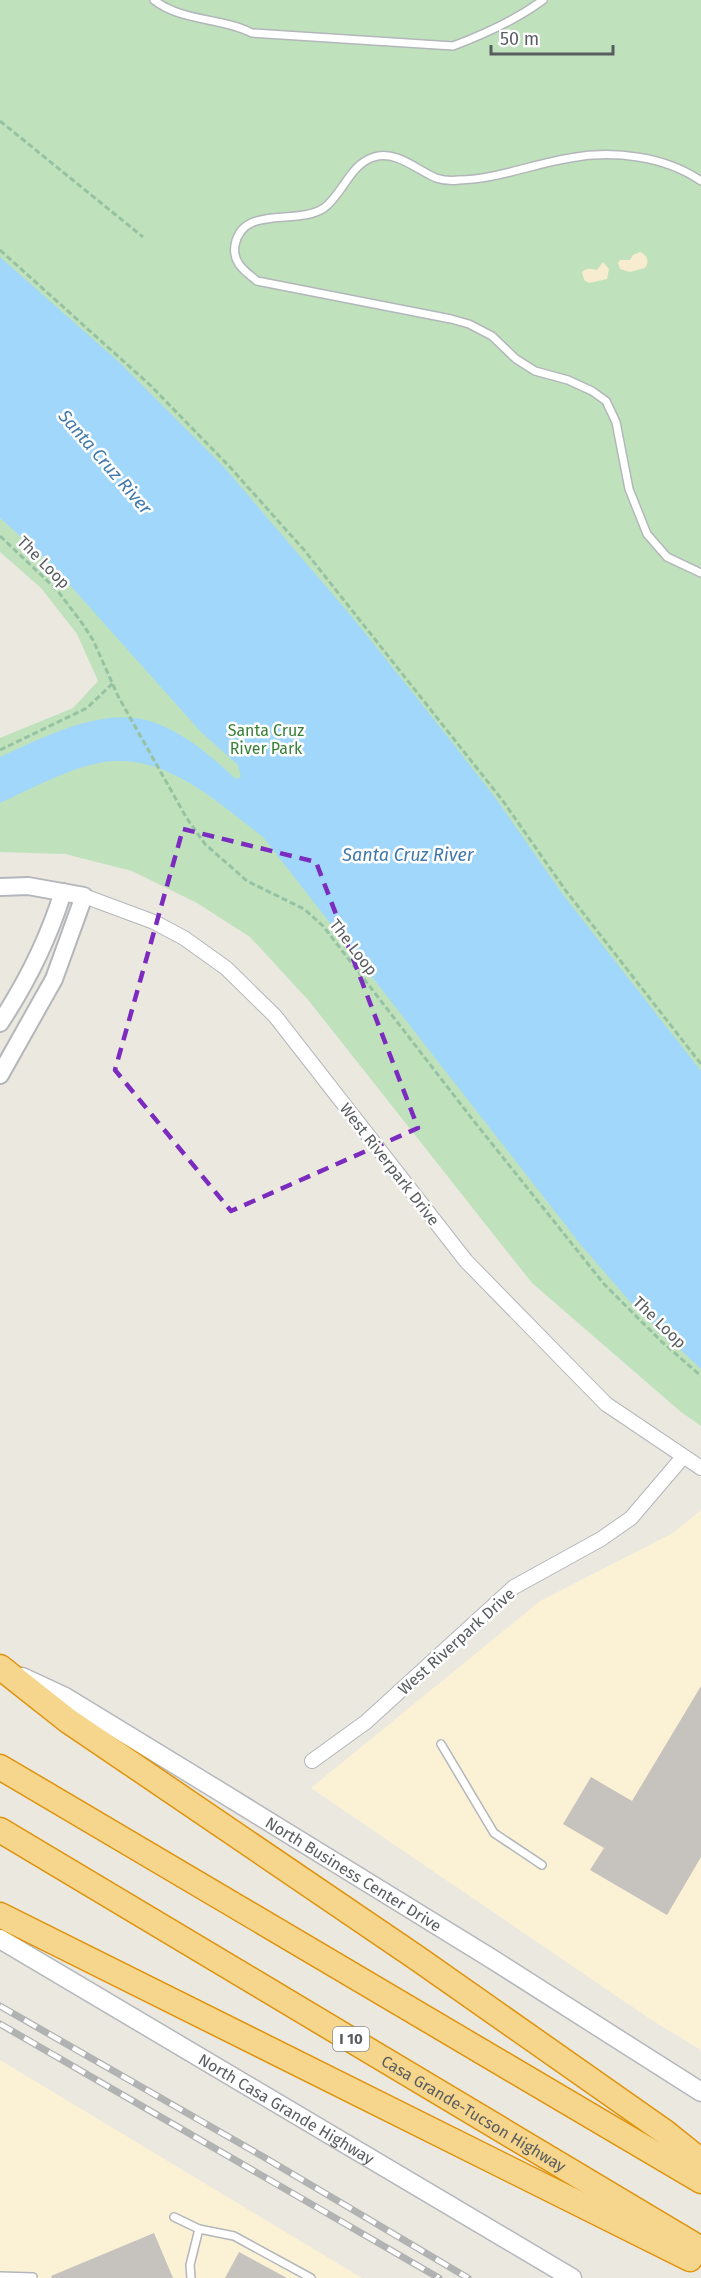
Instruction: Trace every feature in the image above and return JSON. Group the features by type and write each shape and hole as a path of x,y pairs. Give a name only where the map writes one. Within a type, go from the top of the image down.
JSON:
{"highway":[{"path":"0,1667 67,1720 417,1958 665,2132 701,2161"},
{"path":"0,1767 701,2181"},
{"name":"Casa Grande-Tucson Highway","path":"0,1830 701,2249"},
{"path":"0,1915 701,2265"}],"main road":[{"name":"North Business Center Drive","path":"0,1667 75,1703 472,1947 701,2092"},
{"name":"North Casa Grande Highway","path":"0,1939 572,2278"}],"street":[{"path":"0,887 28,886 84,896 54,979 0,1075"},
{"path":"0,1023 16,999 52,929 63,892"},
{"name":"West Riverpark Drive","path":"84,896 154,922 184,938 226,968 275,1016 466,1261 606,1404 701,1468"},
{"name":"West Riverpark Drive","path":"312,1761 366,1722 514,1587 601,1539 631,1518 683,1457"}],"lane":[{"path":"154,0 171,12 238,26 252,33 453,46 475,38 528,11 543,0"},
{"path":"701,181 688,172 645,158 602,154 570,158 509,173 459,180 439,179 398,158 376,156 362,162 325,207 308,216 269,218 248,224 237,237 234,252 240,268 257,281 469,324 492,336 516,359 535,370 568,380 592,391 606,401 616,423 629,489 648,534 667,557 701,573"},
{"path":"441,1744 494,1833 542,1865"},
{"path":"174,2217 199,2229 234,2236 311,2278"},
{"path":"191,2278 190,2265 199,2229"},
{"path":"0,2276 33,2277"}],"path":[{"path":"0,121 143,237"},
{"path":"0,250 150,385 229,466 305,551 503,801 566,891 701,1064"},
{"name":"The Loop","path":"0,536 57,590 93,640 118,696 186,818 205,844 247,881 304,909 323,926 502,1157 604,1284 661,1341 701,1376"},
{"path":"0,750 87,708 113,683"}],"highlighted area":[{"path":"183,829 316,862 418,1128 231,1211 115,1070"}],"shaded area":[{"path":"701,1510 701,2050 653,2021 311,1788 540,1601 673,1533"},
{"path":"0,2060 362,2278 0,2278"}],"green space":[{"name":"Santa Cruz River Park","path":"0,0 701,0 701,1426 681,1412 532,1283 309,1001 250,937 197,903 132,871 65,854 0,852 0,738 73,708 98,681 77,634 41,588 0,552"}],"sand":[{"path":"640,252 647,258 645,268 630,272 620,269 618,263 620,260 630,260 633,255"},
{"path":"603,262 609,269 607,279 589,283 584,280 582,272 588,269 597,270"}],"water":[{"name":"Santa Cruz River","path":"0,257 120,363 223,466 353,618 440,727 494,796 564,896 701,1071 701,1369 634,1306 581,1245 263,837 195,786 157,768 137,762 103,762 88,766 57,777 0,803 0,757 75,726 115,717 135,718 165,727 198,746 236,779 241,777 238,765 201,732 52,565 0,518"}],"building":[{"path":"701,1686 701,1857 667,1915 590,1870 604,1848 563,1824 591,1777 632,1801"},
{"path":"154,2233 173,2278 52,2278 51,2276"},
{"path":"239,2252 287,2278 225,2278"}],"railway":[{"path":"0,2006 262,2156 468,2278"},
{"path":"0,2024 439,2278"}]}
